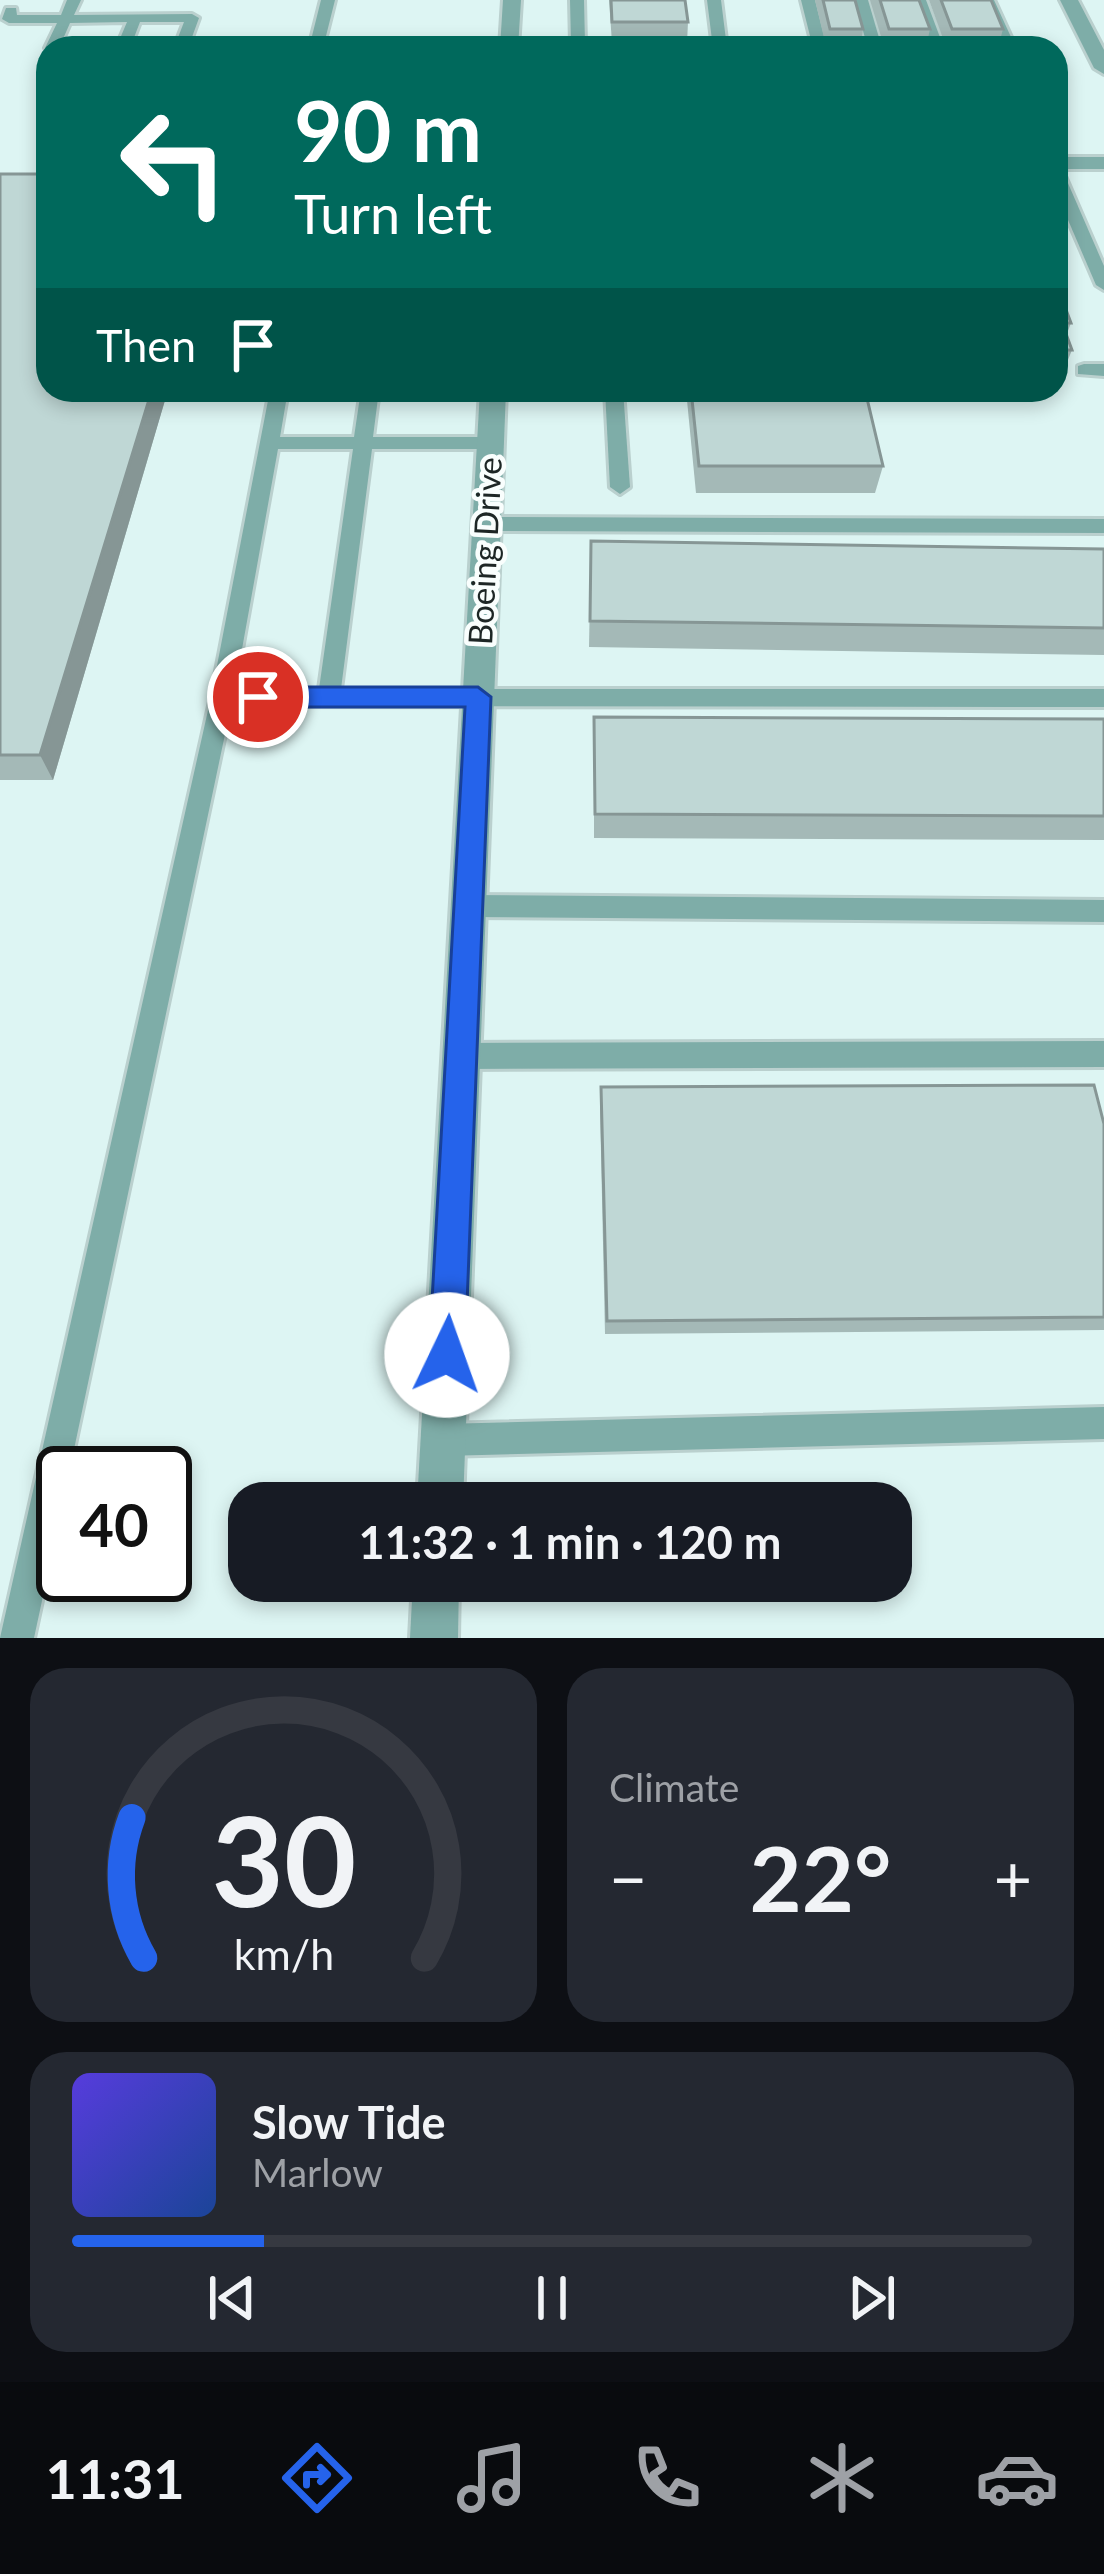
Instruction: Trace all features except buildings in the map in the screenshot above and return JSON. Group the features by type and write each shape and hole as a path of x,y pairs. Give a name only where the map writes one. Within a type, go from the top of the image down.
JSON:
{"street":[{"path":"510,36 512,0"},
{"path":"1069,0 1104,68"},
{"path":"1068,163 1104,164"},
{"name":"Boeing Drive","path":"441,1482 493,402"},
{"path":"434,1638 435,1602"}],"lane":[{"path":"5,13 31,0"},
{"path":"58,36 74,0"},
{"path":"319,36 328,0"},
{"path":"577,0 578,36"},
{"path":"714,0 718,36"},
{"path":"808,0 817,36"},
{"path":"861,0 872,36"},
{"path":"919,0 932,36"},
{"path":"987,0 1004,36"},
{"path":"5,13 66,19 192,18 185,36"},
{"path":"128,36 135,19"},
{"path":"1068,222 1104,285"},
{"path":"17,1638 222,697 276,402"},
{"path":"329,697 368,402"},
{"path":"615,402 620,487"},
{"path":"268,442 491,442"},
{"path":"487,524 1104,526"},
{"path":"222,697 1104,698"},
{"path":"469,906 1104,911"},
{"path":"461,1056 1104,1054"},
{"path":"443,1440 1104,1423"}],"route":[{"path":"258,697 478,697 447,1355"}]}
